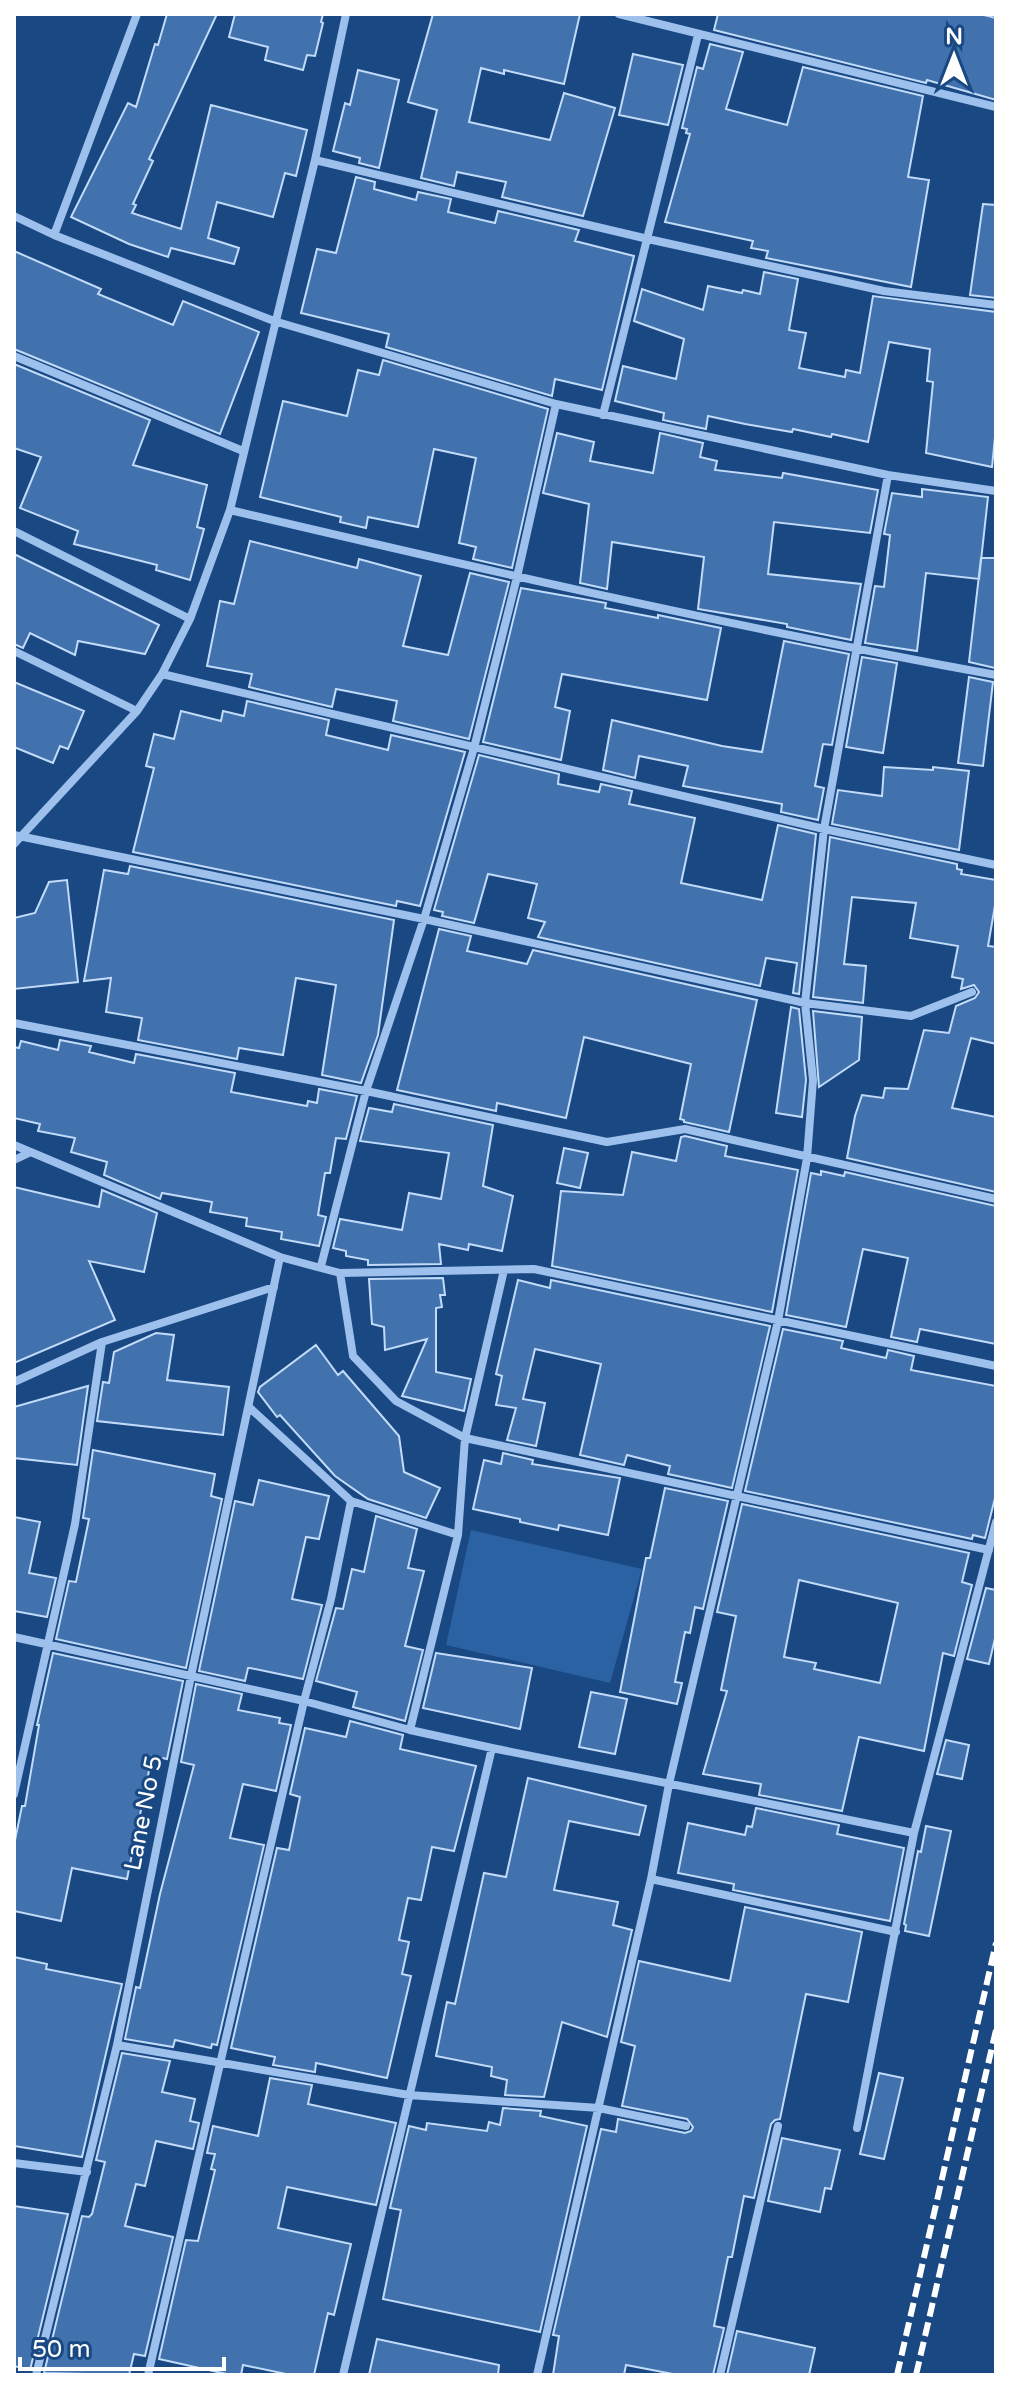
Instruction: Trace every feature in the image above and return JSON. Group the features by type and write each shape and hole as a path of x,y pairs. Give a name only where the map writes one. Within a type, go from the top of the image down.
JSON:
{"street":[{"path":"54,235 137,14"},
{"path":"16,839 137,711 162,674 190,619 230,510 315,160 346,14"},
{"path":"619,14 996,107"},
{"path":"603,415 698,35"},
{"path":"315,160 884,291 996,305"},
{"path":"14,216 54,235 274,321 556,404 888,475 996,491"},
{"path":"14,356 243,451"},
{"path":"321,1266 366,1091 424,919 474,748 556,404"},
{"path":"537,2375 651,1879 669,1784 778,1321 807,1158 813,1080 805,1003 824,829 888,475"},
{"path":"230,510 517,577 858,650 996,675"},
{"path":"14,531 190,619"},
{"path":"14,651 137,711"},
{"path":"162,674 824,829 996,865"},
{"path":"16,839 424,919 805,1003 911,1016 972,992"},
{"path":"14,1023 366,1091 607,1142 685,1129 996,1199"},
{"path":"14,1145 280,1257 340,1273 534,1269 996,1366"},
{"path":"14,1160 29,1153"},
{"name":"Lane No 5","path":"36,2375 117,2045 280,1257"},
{"path":"410,1730 458,1535 465,1438 504,1270"},
{"path":"340,1273 353,1356 396,1401 465,1438 989,1550"},
{"path":"14,1382 102,1342 274,1287"},
{"path":"14,1794 75,1524 102,1342"},
{"path":"249,1407 351,1501 458,1535"},
{"path":"148,2375 304,1701 331,1599 351,1501"},
{"path":"857,2128 914,1833 996,1522"},
{"path":"14,1637 304,1701 410,1730 492,1748 914,1833"},
{"path":"343,2375 492,1748"},
{"path":"651,1879 896,1932"},
{"path":"117,2045 409,2095 599,2108 686,2126"},
{"path":"720,2375 778,2126"},
{"path":"14,2163 87,2172"}],"shaded area":[{"path":"471,1530 642,1569 610,1683 446,1645"}],"building":[{"path":"167,14 217,14 149,159 153,161 133,204 136,205 132,213 181,229 211,105 307,130 296,176 285,173 273,217 217,202 208,238 239,248 234,264 171,248 168,257 129,244 71,217 128,103 136,107"},
{"path":"235,14 323,14 315,56 307,55 303,70 265,60 268,47 229,37"},
{"path":"433,14 580,14 564,84 481,68 469,122 550,140 564,93 615,108 583,216 502,197 506,182 457,172 454,186 421,178 437,110 408,102"},
{"path":"718,14 980,14 996,18 996,100 927,80 926,83 714,30"},
{"path":"710,44 743,52 726,109 787,125 803,67 923,96 908,177 929,180 911,287 766,258 768,251 751,248 753,241 665,222 690,134 682,128 697,67 703,69"},
{"path":"633,54 683,65 668,125 619,115"},
{"path":"358,70 399,80 379,168 359,163 360,158 333,151 345,103 350,105"},
{"path":"356,177 375,182 374,189 416,200 418,192 451,199 448,212 495,223 498,211 579,230 575,241 634,256 602,390 555,379 552,396 386,347 389,334 301,313 317,249 336,253"},
{"path":"983,204 996,205 996,298 970,295"},
{"path":"14,251 101,289 98,294 173,325 183,301 259,332 220,434 14,349"},
{"path":"764,272 798,279 789,330 806,333 799,368 845,377 846,370 860,373 873,296 996,312 996,427 992,467 926,453 933,382 927,381 930,349 889,342 868,442 708,416 706,429 663,420 664,413 615,401 623,366 676,379 684,339 634,321 642,289 703,310 708,286 760,294"},
{"path":"383,360 548,409 512,568 473,559 476,547 459,543 476,458 434,449 418,527 368,517 366,528 340,522 341,517 260,497 283,401 347,416 358,370 379,375"},
{"path":"14,364 150,420 133,465 207,485 197,527 204,529 190,580 156,570 157,565 74,544 78,531 20,508 41,457 14,448"},
{"path":"557,433 594,442 590,461 653,473 660,433 703,443 700,457 717,461 715,470 782,478 783,473 878,490 870,533 774,522 768,574 861,584 851,640 787,627 787,624 698,609 704,557 612,542 607,589 580,583 589,504 543,493"},
{"path":"922,489 988,497 979,579 926,573 917,651 865,643 875,586 884,587 890,535 884,534 892,493 922,497"},
{"path":"250,541 357,568 359,559 421,576 403,646 448,655 470,573 509,582 469,739 393,721 397,701 336,689 332,707 249,687 252,674 207,666 220,601 234,604"},
{"path":"14,554 159,625 145,654 78,641 75,655 30,633 23,648 14,644"},
{"path":"981,558 996,558 995,668 969,662"},
{"path":"521,588 606,603 605,608 721,628 707,700 562,674 555,707 570,711 561,760 483,742"},
{"path":"784,641 849,654 832,745 823,744 815,786 824,788 818,820 781,812 782,804 683,786 688,766 639,756 635,778 603,770 612,720 722,746 762,752"},
{"path":"862,657 897,663 883,753 846,747"},
{"path":"969,677 993,682 983,766 958,763"},
{"path":"14,682 84,711 68,749 60,746 53,763 14,747"},
{"path":"247,701 329,720 326,735 388,750 391,735 465,752 420,906 397,901 396,906 133,852 154,768 146,766 154,734 174,739 181,711 221,721 223,711 244,716"},
{"path":"479,755 559,774 558,784 599,792 601,784 632,791 629,804 695,818 681,883 762,900 778,825 816,834 799,994 793,993 797,963 766,958 760,986 538,937 545,922 528,918 537,884 488,874 474,923 442,916 443,912 434,910"},
{"path":"884,767 969,771 959,850 832,824 838,790 882,796"},
{"path":"830,837 957,864 957,869 962,870 961,874 996,880 996,900 988,946 996,947 996,1044 971,1038 952,1108 996,1117 996,1192 847,1158 862,1095 883,1098 885,1088 908,1089 924,1030 949,1033 956,1006 975,998 979,992 974,985 961,989 963,979 952,977 958,946 910,938 916,903 852,897 844,964 866,966 863,1003 813,997"},
{"path":"130,866 394,920 378,1035 361,1083 322,1075 336,985 296,978 283,1055 239,1048 237,1059 138,1040 142,1018 106,1012 111,978 84,981 104,870 128,874"},
{"path":"67,880 78,982 14,989 14,918 35,913 49,882"},
{"path":"439,929 471,936 467,951 527,964 533,950 757,1000 729,1132 680,1119 691,1064 584,1037 566,1118 497,1103 496,1111 397,1090"},
{"path":"791,1007 799,1009 806,1080 802,1117 776,1113"},
{"path":"813,1011 862,1017 859,1060 819,1087"},
{"path":"60,1040 91,1046 89,1052 134,1063 136,1054 235,1073 231,1092 307,1106 308,1101 317,1103 319,1089 357,1096 346,1139 336,1138 330,1173 325,1173 318,1215 326,1217 319,1246 281,1239 282,1232 246,1226 247,1218 210,1212 212,1202 162,1193 160,1199 104,1175 107,1162 71,1152 75,1138 38,1131 40,1124 14,1118 14,1047 19,1048 21,1041 58,1050"},
{"path":"394,1104 493,1125 483,1186 513,1196 502,1251 469,1244 468,1250 439,1244 441,1264 368,1265 368,1260 346,1256 346,1251 333,1248 340,1219 402,1230 409,1193 441,1199 449,1153 360,1141 369,1108 392,1112"},
{"path":"681,1137 727,1146 725,1156 798,1170 772,1312 552,1266 561,1191 623,1195 632,1152 676,1161"},
{"path":"564,1148 588,1153 580,1188 557,1183"},
{"path":"821,1171 844,1176 845,1172 996,1206 996,1344 920,1329 917,1342 891,1337 908,1258 863,1249 846,1327 786,1315 811,1173 821,1175"},
{"path":"14,1187 99,1207 102,1190 157,1213 144,1272 89,1261 115,1320 14,1363"},
{"path":"443,1278 445,1295 440,1295 442,1307 436,1308 436,1372 471,1379 464,1411 402,1396 427,1339 385,1350 384,1327 372,1324 369,1279"},
{"path":"518,1280 550,1288 551,1280 770,1326 732,1488 668,1474 670,1466 627,1455 624,1465 580,1455 601,1364 535,1349 523,1399 545,1403 536,1446 507,1440 516,1408 496,1405 502,1376 496,1374"},
{"path":"783,1329 843,1341 841,1348 886,1358 888,1350 914,1356 911,1370 996,1386 996,1494 985,1538 973,1535 972,1539 745,1491"},
{"path":"156,1333 174,1335 167,1380 229,1387 223,1435 97,1421 103,1382 109,1383 114,1352"},
{"path":"316,1345 338,1375 343,1371 399,1436 404,1472 440,1488 426,1518 368,1499 335,1476 280,1415 277,1417 258,1392 260,1387"},
{"path":"88,1386 77,1465 14,1458 14,1407"},
{"path":"93,1450 215,1474 211,1496 222,1499 186,1668 56,1639 69,1581 76,1582 89,1519 83,1518"},
{"path":"503,1453 533,1460 532,1464 620,1478 608,1535 559,1525 558,1530 473,1509 484,1460 501,1464"},
{"path":"259,1480 329,1496 319,1539 306,1537 292,1599 322,1605 303,1679 250,1668 245,1681 199,1671 235,1501 253,1505"},
{"path":"665,1488 728,1501 703,1609 695,1607 690,1633 685,1632 675,1682 682,1683 677,1704 620,1692 646,1558 650,1558"},
{"path":"742,1504 969,1553 962,1582 972,1585 954,1656 943,1653 924,1751 859,1737 842,1811 759,1795 761,1784 703,1774 727,1691 721,1690 736,1616 717,1612","holes":["799,1580 898,1603 880,1683 814,1669 816,1663 784,1657"]},
{"path":"376,1516 417,1529 408,1568 424,1571 405,1646 423,1650 405,1721 353,1707 357,1692 316,1681 336,1608 343,1609 352,1569 364,1572"},
{"path":"14,1517 40,1522 29,1573 56,1578 47,1617 14,1611"},
{"path":"986,1588 996,1590 996,1634 989,1664 967,1659"},
{"path":"53,1653 183,1681 167,1759 152,1756 127,1879 72,1868 61,1921 14,1911 14,1845 22,1806 25,1806 37,1725"},
{"path":"436,1653 532,1668 520,1729 423,1708"},
{"path":"196,1684 242,1694 238,1710 280,1718 279,1723 291,1725 276,1791 243,1784 230,1838 264,1845 217,2045 212,2044 211,2048 175,2040 173,2047 125,2039 194,1765 181,1762"},
{"path":"591,1692 627,1699 615,1754 579,1747"},
{"path":"350,1721 403,1735 400,1749 476,1766 454,1851 432,1847 421,1900 408,1898 399,1940 409,1942 402,1974 411,1976 387,2078 316,2063 315,2072 273,2065 275,2057 231,2048 277,1848 289,1850 300,1797 290,1794 305,1728 346,1737"},
{"path":"946,1740 969,1745 962,1779 937,1774"},
{"path":"528,1778 646,1806 639,1835 569,1821 554,1890 618,1902 613,1925 632,1930 607,2037 562,2022 544,2097 505,2095 507,2080 491,2076 492,2067 436,2056 447,2002 455,2004 484,1873 506,1877"},
{"path":"756,1808 839,1825 837,1834 904,1848 890,1921 733,1890 734,1884 678,1873 688,1823 745,1835 747,1826 752,1827"},
{"path":"926,1826 951,1831 929,1936 905,1931 904,1924"},
{"path":"745,1907 862,1932 848,2002 806,1994 780,2119 771,2124 754,2198 744,2196 732,2257 728,2257 714,2326 724,2328 713,2375 678,2375 626,2365 624,2375 553,2375 559,2336 553,2335 601,2129 616,2132 618,2119 685,2133 693,2127 687,2119 622,2106 635,2046 621,2042 639,1961 730,1981"},
{"path":"14,1957 47,1964 46,1969 122,1984 82,2157 14,2146"},
{"path":"122,2053 170,2061 162,2092 195,2099 190,2121 199,2123 193,2149 156,2141 145,2186 136,2184 125,2226 173,2237 145,2356 134,2354 129,2375 44,2373 82,2216 92,2214 105,2162 96,2160"},
{"path":"879,2073 903,2078 884,2159 860,2154"},
{"path":"270,2078 312,2085 308,2104 396,2123 376,2205 287,2187 278,2228 351,2244 334,2315 328,2313 314,2375 291,2375 243,2365 241,2375 231,2375 159,2359 186,2240 198,2241 215,2170 211,2169 215,2154 207,2153 213,2126 258,2136"},
{"path":"503,2108 541,2111 540,2116 587,2126 540,2332 383,2299 401,2210 390,2208 409,2126 426,2130 427,2123 487,2131 489,2122 500,2125"},
{"path":"782,2138 840,2150 831,2189 825,2188 820,2212 768,2201"},
{"path":"14,2206 68,2214 30,2370 14,2366"},
{"path":"737,2331 815,2348 809,2375 727,2375"},
{"path":"377,2339 499,2365 498,2375 369,2375"}],"railway":[{"path":"897,2375 996,1943"},
{"path":"916,2375 996,2030"}]}
